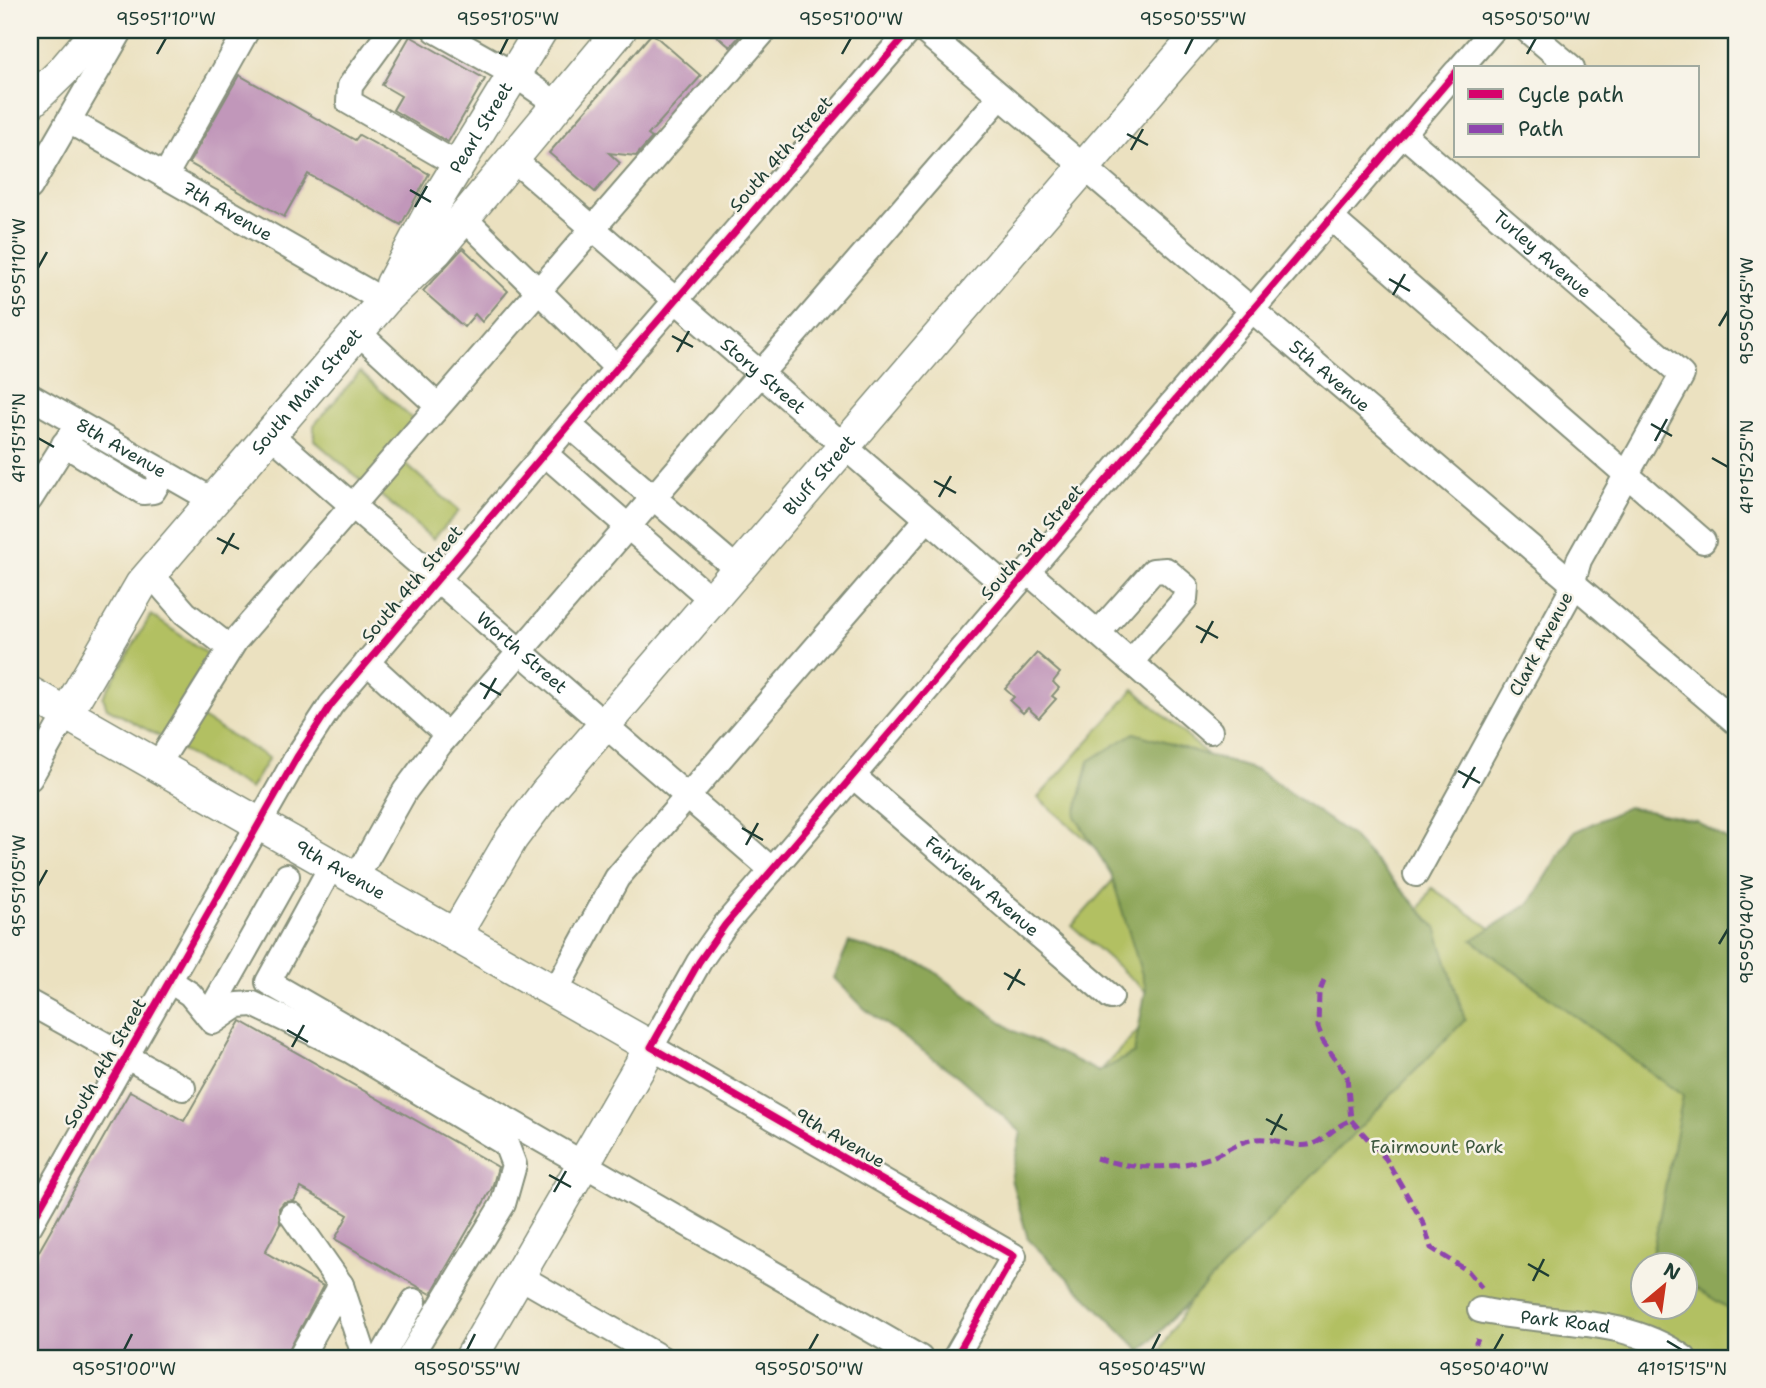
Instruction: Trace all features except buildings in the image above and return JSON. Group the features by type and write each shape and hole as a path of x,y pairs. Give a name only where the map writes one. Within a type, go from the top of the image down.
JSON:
{"main road":[{"path":"30,103 62,72 98,30"},
{"name":"Pearl Street","path":"384,301 415,239 541,30"},
{"name":"South Main Street","path":"66,714 122,614 151,574 384,301 409,281 464,218 620,30"},
{"name":"Bluff Street","path":"455,935 523,822 1202,30"},
{"name":"9th Avenue","path":"30,693 651,1047"},
{"name":"South 3rd Street","path":"471,1358 651,1047"}],"street":[{"path":"30,187 121,30"},
{"path":"166,176 247,30"},
{"path":"391,30 350,86 349,102 458,165"},
{"path":"435,30 515,75 558,104"},
{"path":"157,766 230,648 765,30"},
{"name":"South 4th Street","path":"30,1225 313,732 367,662 544,453 910,30"},
{"name":"5th Avenue","path":"923,30 1736,722"},
{"path":"1527,30 1570,66"},
{"name":"South 3rd Street","path":"1461,66 1490,31"},
{"name":"South 3rd Street","path":"651,1047 699,962 725,925 1454,75"},
{"path":"920,1358 268,982 344,872 447,735 1000,97"},
{"name":"7th Avenue","path":"69,121 384,301"},
{"name":"Turley Avenue","path":"1403,134 1682,375"},
{"name":"Story Street","path":"513,159 1011,591"},
{"path":"464,218 617,368"},
{"path":"1331,218 1703,541"},
{"path":"358,332 438,406"},
{"name":"Clark Avenue","path":"1416,874 1569,595 1579,560 1682,375"},
{"name":"8th Avenue","path":"30,397 71,434 164,473 214,502"},
{"path":"569,425 738,570"},
{"path":"30,499 71,434"},
{"name":"Worth Street","path":"271,435 772,870"},
{"path":"544,453 712,600"},
{"path":"555,992 617,878 927,519"},
{"path":"1098,633 1153,571 1166,570 1176,578 1186,587 1185,599 1131,662"},
{"path":"1028,572 1210,731"},
{"path":"151,574 185,613 230,648"},
{"path":"367,662 447,735"},
{"name":"South Main Street","path":"31,774 66,714"},
{"name":"Fairview Avenue","path":"853,776 1111,997"},
{"path":"208,1016 287,876"},
{"path":"170,981 190,994 213,1022 238,1005 253,1004 351,1051 506,1144 514,1165 503,1203 409,1358"},
{"path":"30,1003 183,1088"},
{"name":"9th Avenue","path":"651,1047 1014,1256 955,1358"},
{"path":"292,1215 341,1285 365,1358"},
{"path":"519,1276 661,1358"},
{"path":"300,1358 341,1285"},
{"path":"381,1358 414,1301"},
{"name":"Park Road","path":"1480,1310 1514,1318 1622,1328 1666,1345 1684,1358"}],"green space":[{"path":"360,372 416,422 365,484 314,440 314,425"},
{"path":"401,460 459,511 433,539 375,491"},
{"path":"151,615 211,656 190,687 184,715 168,741 107,708 103,697"},
{"name":"Fairmount Park","path":"1134,689 1386,914 1409,927 1432,888 1716,1083 1736,1288 1736,1358 1156,1358 1238,1221 1082,1091 1161,1005 1072,926 1122,870 1038,798"},
{"path":"197,715 269,758 250,789 177,748"},
{"path":"1134,733 1259,771 1352,836 1436,927 1465,1020 1141,1351 1028,1239 1011,1179 1021,1132 959,1077 865,1009 834,978 849,942 928,967 1014,1031 1099,1072 1134,1053 1146,988 1111,874 1075,816 1089,761"},
{"path":"1628,807 1696,821 1736,845 1736,1313 1700,1291 1700,1252 1653,1252 1683,1096 1472,940 1530,903 1574,832"}],"marked path":[{"path":"1324,980 1319,993 1318,1027 1323,1041 1347,1076 1351,1120 1386,1159 1424,1224 1431,1248 1468,1271 1482,1288"},
{"path":"1096,1158 1125,1165 1154,1167 1183,1164 1212,1157 1251,1140 1264,1139 1308,1145 1351,1120"},
{"path":"1469,1358 1478,1339"}],"cycle path":[{"path":"30,1225 297,757 331,705 617,368 910,30"},
{"path":"955,1358 1014,1256 651,1047 699,962 725,925 1454,74"}]}
